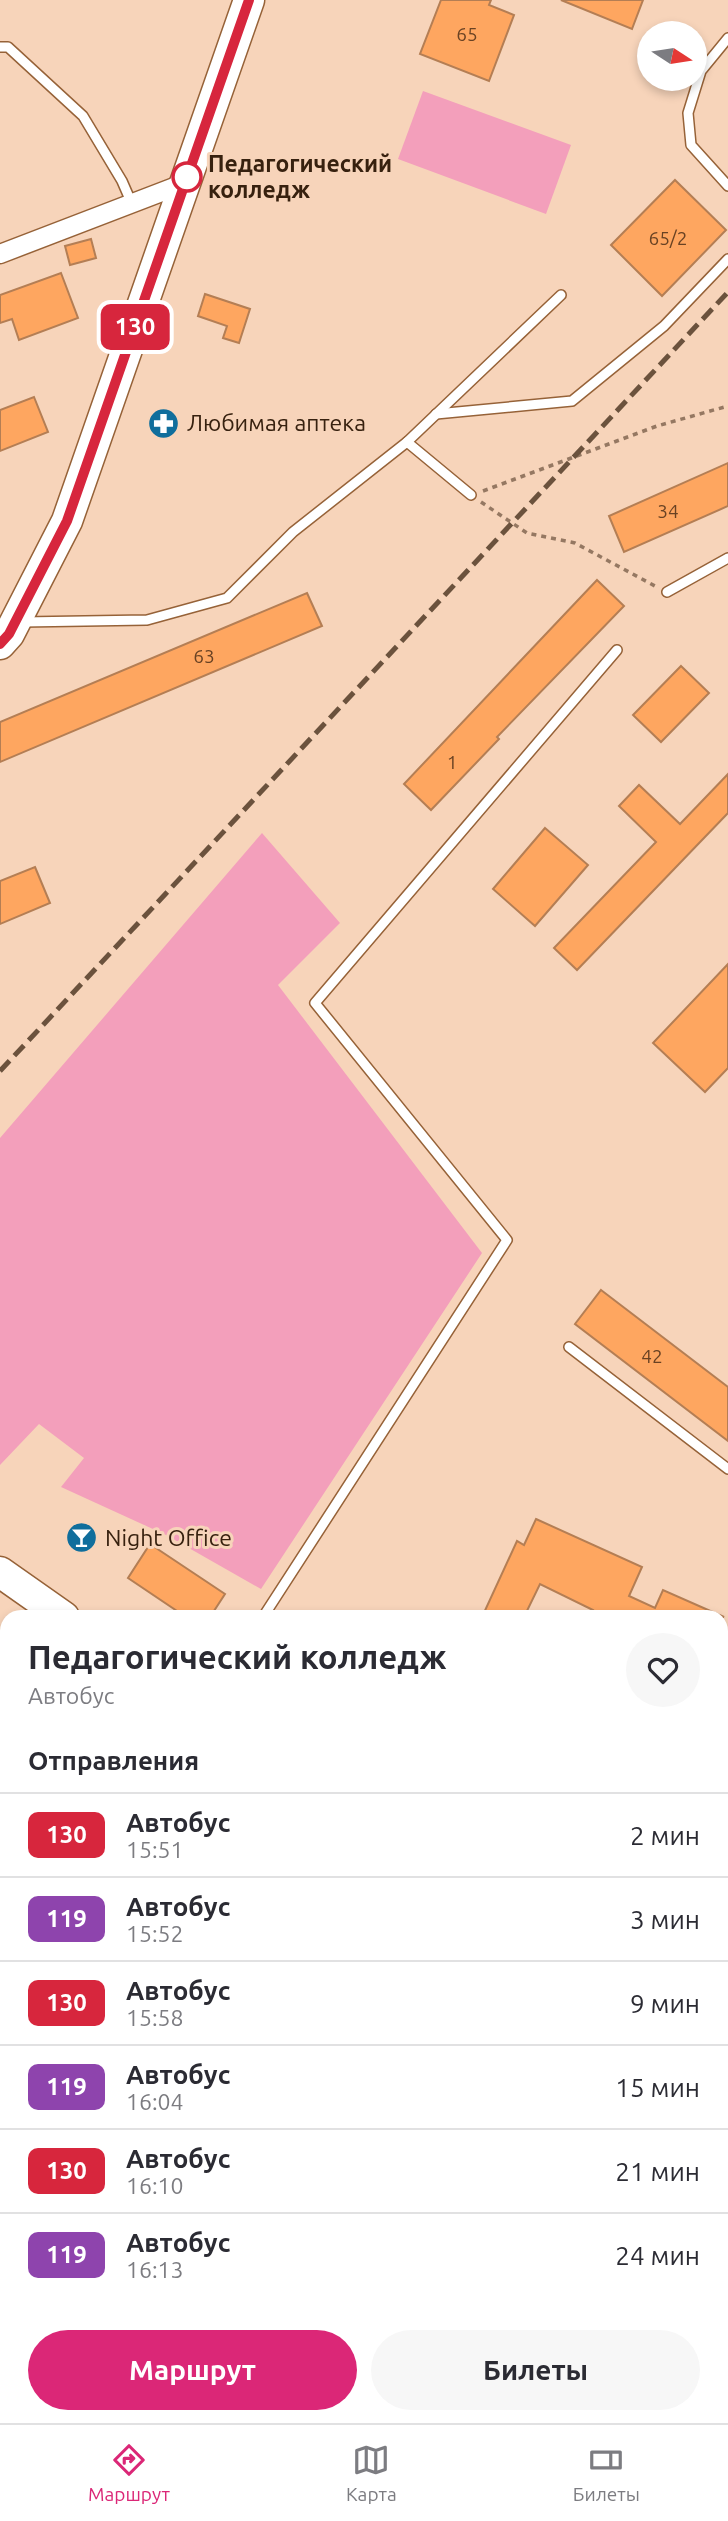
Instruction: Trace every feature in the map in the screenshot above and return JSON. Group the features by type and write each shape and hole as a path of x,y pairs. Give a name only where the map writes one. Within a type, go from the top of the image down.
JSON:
{"main road":[{"path":"8,633 67,521 249,0"},
{"path":"0,1572 54,1610"}],"street":[{"path":"0,255 185,183"}],"lane":[{"path":"728,38 701,71 688,113 691,145 728,186"},
{"path":"0,47 8,47 83,116 122,181 132,204"},
{"path":"436,414 572,401 664,326 728,259"},
{"path":"8,633 147,620 227,598 293,532 407,442 561,295"},
{"path":"407,442 471,495"},
{"path":"667,592 728,558"},
{"path":"268,1610 507,1240 315,1003 617,650"},
{"path":"569,1347 728,1469"}],"path":[{"path":"471,495 657,426 728,406"},
{"path":"471,495 527,533 575,543 623,571 667,592"}],"shaded area":[{"path":"423,91 571,145 546,214 398,159"},
{"path":"262,833 340,923 278,985 482,1253 261,1589 166,1535 61,1487 84,1458 39,1424 0,1465 0,1138"}],"building":[{"path":"441,0 491,0 489,5 514,15 489,81 420,54"},
{"path":"561,0 643,0 632,29"},
{"path":"675,180 726,230 662,296 611,245"},
{"path":"91,239 96,258 70,265 65,246"},
{"path":"61,273 78,318 19,340 12,319 0,323 0,295"},
{"path":"205,294 250,309 239,343 223,338 227,326 198,316"},
{"path":"34,397 48,432 0,451 0,410"},
{"path":"728,463 728,506 624,552 609,516"},
{"path":"597,580 624,606 497,737 499,739 431,810 404,784"},
{"path":"307,593 322,626 0,762 0,722"},
{"path":"681,666 709,693 661,742 633,715"},
{"path":"728,774 728,813 577,970 554,948 656,842 619,806 639,785 680,824"},
{"path":"545,828 588,865 535,926 493,889"},
{"path":"35,867 50,903 0,924 0,881"},
{"path":"728,964 728,1068 705,1092 653,1043"},
{"path":"601,1290 728,1387 728,1441 575,1324"},
{"path":"536,1519 642,1567 629,1596 655,1608 663,1590 708,1610 593,1610 540,1584 527,1610 485,1610 517,1541 524,1545"},
{"path":"150,1544 225,1594 215,1610 176,1610 128,1578"}],"railway":[{"path":"0,1071 728,292"}],"bus line":[{"name":"130","path":"0,644 9,634 67,521 249,0"}],"place":[{"name":"Педагогический колледж","path":"187,177"},
{"name":"Любимая аптека","path":"164,423"},
{"name":"Night Office","path":"82,1538"}]}
